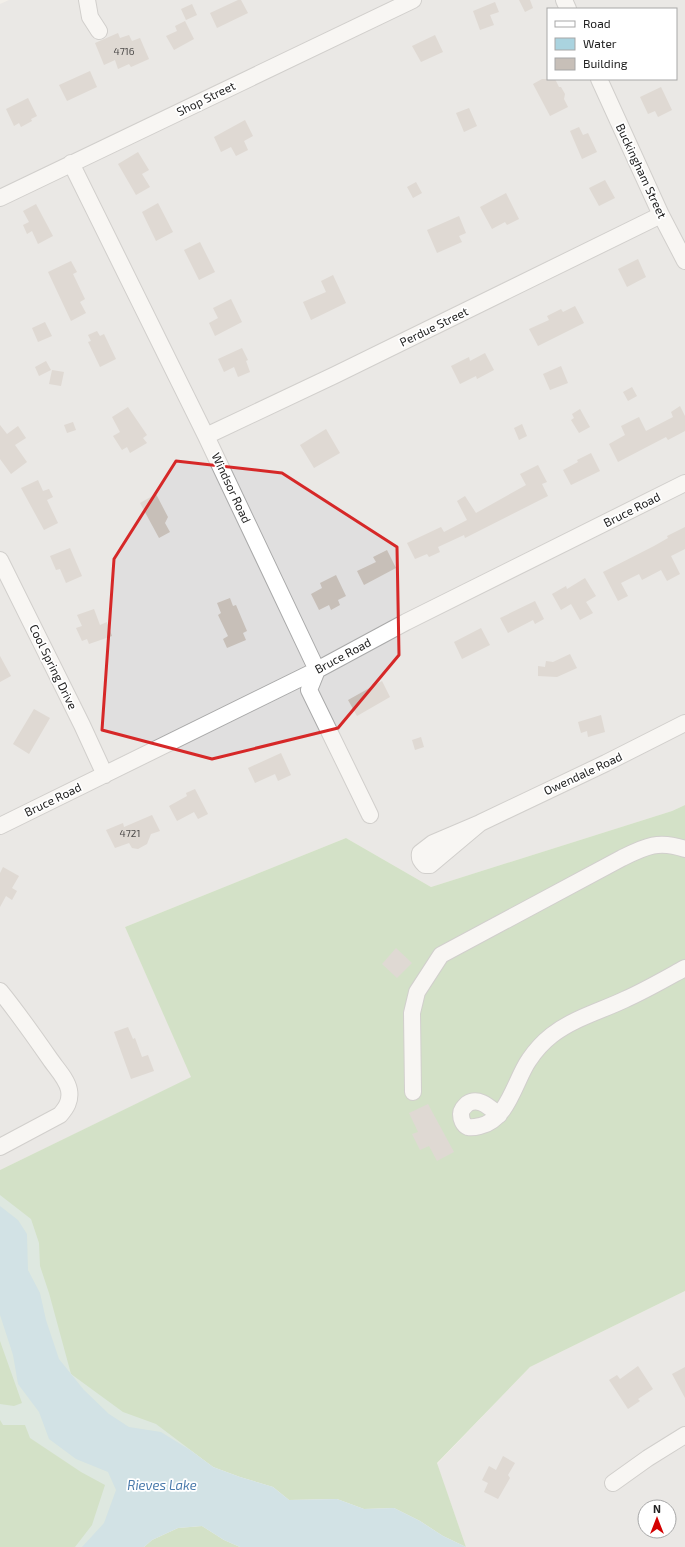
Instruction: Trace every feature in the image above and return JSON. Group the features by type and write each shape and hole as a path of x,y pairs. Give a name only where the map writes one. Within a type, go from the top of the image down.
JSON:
{"street":[{"path":"87,0 90,17 99,31"},
{"name":"Shop Street","path":"0,198 413,0"},
{"name":"Buckingham Street","path":"599,80 660,215 685,261"},
{"name":"Windsor Road","path":"71,163 206,436 317,670"},
{"name":"Perdue Street","path":"206,436 335,375 660,215"},
{"name":"Bruce Road","path":"0,826 317,670 406,622 685,483"},
{"name":"Cool Spring Drive","path":"0,560 82,725 105,775"},
{"path":"317,670 309,690 370,815"},
{"name":"Owendale Road","path":"480,823 606,763 685,723"},
{"path":"413,1092 412,1013 417,992 440,955 646,846 661,844 674,845 685,849"},
{"path":"499,1115 528,1060 550,1036 575,1020 625,1000 685,968"},
{"path":"0,991 56,1068 67,1085 69,1091 69,1101 60,1115 0,1147"},
{"path":"613,1483 648,1458 685,1435"}],"highlighted area":[{"path":"176,461 282,473 397,547 399,655 338,728 212,759 102,730 114,559"}],"shaded area":[{"path":"9,0 685,0 685,805 672,811 431,887 346,838 125,927 192,1077 0,1170 0,4"},
{"path":"685,1291 685,1547 466,1547 437,1464 530,1367"}],"green space":[{"path":"685,805 685,1291 530,1367 437,1463 466,1547 443,1536 420,1521 394,1508 364,1509 337,1499 289,1500 273,1487 213,1467 190,1450 129,1427 84,1390 59,1359 0,1206 0,1170 191,1077 125,927 346,838 431,887 672,811"},
{"name":"Rieves Lake","path":"0,1195 31,1219 39,1243 40,1266 49,1293 71,1374 123,1412 156,1424 213,1467 202,1516 126,1547 75,1547 92,1525 105,1485 81,1472 30,1438 25,1425 3,1425 0,1420 0,1404 14,1406 22,1403 0,1341"},
{"path":"0,1315 116,1490 82,1547 0,1547"},
{"path":"202,1526 224,1540 240,1547 144,1547 152,1540 178,1528"}],"water":[{"name":"Rieves Lake","path":"0,1206 18,1220 27,1234 28,1270 40,1293 46,1320 59,1359 84,1390 109,1414 129,1427 161,1432 190,1450 213,1467 273,1487 289,1500 337,1499 364,1509 394,1508 420,1521 443,1536 466,1547 240,1547 224,1540 202,1526 178,1528 152,1540 144,1547 82,1547 104,1523 116,1490 108,1472 76,1459 49,1439 39,1412 18,1384 13,1355 0,1315"}],"building":[{"path":"241,0 248,13 217,28 210,13"},
{"path":"519,0 530,0 533,8 525,12"},
{"path":"495,2 499,12 490,15 494,25 480,30 473,11"},
{"path":"192,4 197,15 186,20 181,9"},
{"path":"185,21 194,39 174,50 166,36 177,31 175,26"},
{"path":"118,33 120,38 129,35 132,41 140,38 149,59 131,67 129,64 118,69 115,60 104,65 95,43"},
{"path":"435,35 443,52 421,62 412,46"},
{"path":"90,71 97,87 67,101 59,85"},
{"path":"542,79 556,80 565,94 564,99 568,107 550,116 533,84"},
{"path":"661,87 672,110 658,117 655,111 648,114 640,97"},
{"path":"28,98 37,116 31,119 32,121 21,127 19,123 14,126 6,109"},
{"path":"469,108 477,126 464,132 456,113"},
{"path":"245,120 253,136 244,141 248,150 236,156 231,147 221,152 214,137"},
{"path":"579,127 583,135 588,133 597,152 582,159 570,131"},
{"path":"138,152 149,170 142,174 150,187 136,195 118,164"},
{"path":"605,180 615,198 599,206 589,188"},
{"path":"416,182 422,193 413,198 407,187"},
{"path":"506,193 519,219 507,225 505,222 492,229 480,207"},
{"path":"158,203 173,232 156,241 142,212"},
{"path":"36,204 53,236 38,244 32,231 27,234 23,225 29,222 23,211"},
{"path":"459,216 466,233 459,236 462,242 437,253 427,230"},
{"path":"200,242 215,272 199,280 184,250"},
{"path":"638,259 646,277 627,287 618,269"},
{"path":"71,261 77,272 73,274 85,299 80,302 86,313 71,321 48,272"},
{"path":"333,275 346,303 311,320 303,302 326,292 321,281"},
{"path":"231,299 242,322 215,336 209,323 218,318 213,308"},
{"path":"575,306 584,323 538,346 529,329 549,320 547,316 561,309 563,312"},
{"path":"45,322 52,336 38,342 32,328"},
{"path":"97,331 100,336 104,334 116,359 100,367 88,342 91,341 88,335"},
{"path":"242,348 248,360 246,361 250,372 238,377 234,367 224,372 218,359"},
{"path":"485,353 494,370 477,379 476,376 460,384 451,366 469,357 470,361"},
{"path":"46,361 51,370 39,376 35,367"},
{"path":"561,366 568,383 550,390 543,374"},
{"path":"52,370 64,372 61,386 49,384"},
{"path":"632,387 637,396 628,401 623,392"},
{"path":"680,406 685,416 685,431 668,440 666,437 618,462 609,444 625,435 621,426 639,417 646,431 673,417 671,412"},
{"path":"128,407 147,435 143,438 147,443 130,453 127,447 122,450 113,436 120,432 112,417"},
{"path":"580,409 590,427 579,433 571,420 574,418 572,414"},
{"path":"73,422 76,430 67,433 64,425"},
{"path":"522,424 527,436 519,440 514,428"},
{"path":"0,425 7,434 18,426 26,438 15,445 27,462 11,474 0,459"},
{"path":"326,429 340,453 314,468 300,445"},
{"path":"591,453 600,471 571,485 563,470 578,462 577,460"},
{"path":"538,465 547,482 542,484 548,496 465,538 464,535 438,547 440,552 429,557 427,554 415,559 407,543 441,527 444,532 467,520 457,501 465,496 476,513 526,485 520,474"},
{"path":"38,480 43,491 49,489 53,497 47,500 58,523 44,530 21,488"},
{"path":"156,494 168,517 165,523 170,532 159,538 140,503"},
{"path":"685,527 685,549 671,556 680,574 667,581 661,570 642,580 639,574 621,583 628,596 618,601 603,572 654,546 668,538 667,536"},
{"path":"70,548 82,576 66,583 60,569 56,570 50,556"},
{"path":"387,550 396,568 364,585 357,571 376,562 373,557"},
{"path":"336,575 346,596 338,600 340,605 331,610 329,605 319,610 311,594 322,588 320,583"},
{"path":"585,578 596,596 586,602 593,613 580,620 571,604 561,610 552,594 566,586 567,589"},
{"path":"230,598 233,606 236,605 247,631 243,633 246,640 227,648 223,639 228,636 218,615 221,613 217,603"},
{"path":"535,601 544,619 535,624 533,620 508,633 500,618"},
{"path":"94,609 100,625 107,622 112,636 89,644 87,639 82,641 76,628 82,626 77,615"},
{"path":"481,628 490,645 462,659 454,642"},
{"path":"570,654 577,668 557,677 538,676 538,666 545,667 546,661 553,662"},
{"path":"0,656 11,676 0,682"},
{"path":"382,681 390,697 357,716 348,700"},
{"path":"34,709 50,718 29,754 13,744"},
{"path":"601,715 605,732 588,737 587,731 581,733 578,722"},
{"path":"421,737 424,747 415,750 412,740"},
{"path":"281,753 291,775 278,781 275,774 255,783 248,768"},
{"path":"195,789 208,814 198,819 194,812 177,821 169,806 187,796 186,793"},
{"path":"152,815 160,831 151,834 147,844 138,849 132,848 129,843 115,848 106,830 123,823 124,827"},
{"path":"3,867 19,876 12,888 17,891 12,900 6,896 0,907 0,873"},
{"path":"396,948 412,963 397,978 382,964"},
{"path":"128,1027 133,1039 135,1038 142,1057 148,1055 154,1071 131,1079 114,1032"},
{"path":"428,1104 454,1152 437,1161 429,1146 420,1150 412,1134 418,1132 409,1113"},
{"path":"638,1366 653,1389 638,1399 640,1401 628,1409 609,1380 617,1375 620,1379"},
{"path":"685,1367 685,1398 672,1374"},
{"path":"503,1456 515,1463 508,1475 510,1478 498,1499 484,1492 488,1483 482,1480 489,1466 496,1470"}]}
